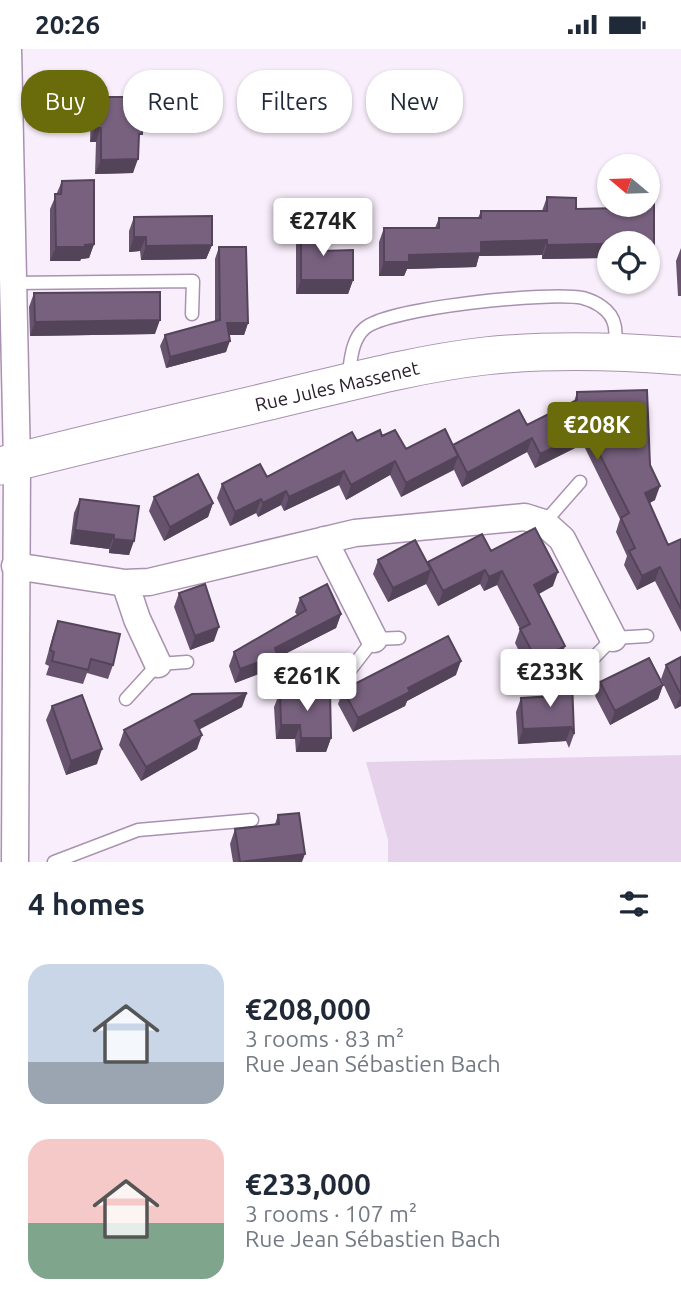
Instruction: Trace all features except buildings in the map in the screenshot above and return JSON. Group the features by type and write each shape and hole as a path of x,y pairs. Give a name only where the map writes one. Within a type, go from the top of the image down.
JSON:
{"street":[{"path":"8,49 6,174 14,283 8,464 15,566 15,862"},
{"name":"Rue Jules Massenet","path":"8,464 347,382 445,362 487,356 615,351 681,356"},
{"path":"15,566 125,583 149,582 365,532 531,517 544,523 562,539 613,638"},
{"path":"324,540 386,638"},
{"path":"125,583 137,619 158,664"}],"lane":[{"path":"14,283 193,281 192,314"},
{"path":"347,382 355,343 366,327 399,315 479,302 558,296 592,301 608,312 614,321 615,351"},
{"path":"544,523 580,482"},
{"path":"569,683 613,638 647,636"},
{"path":"350,670 386,638"},
{"path":"126,699 158,664 187,661"},
{"path":"54,862 138,830 253,820"}],"shaded area":[{"path":"681,755 681,862 388,862 388,840 366,762"}]}
